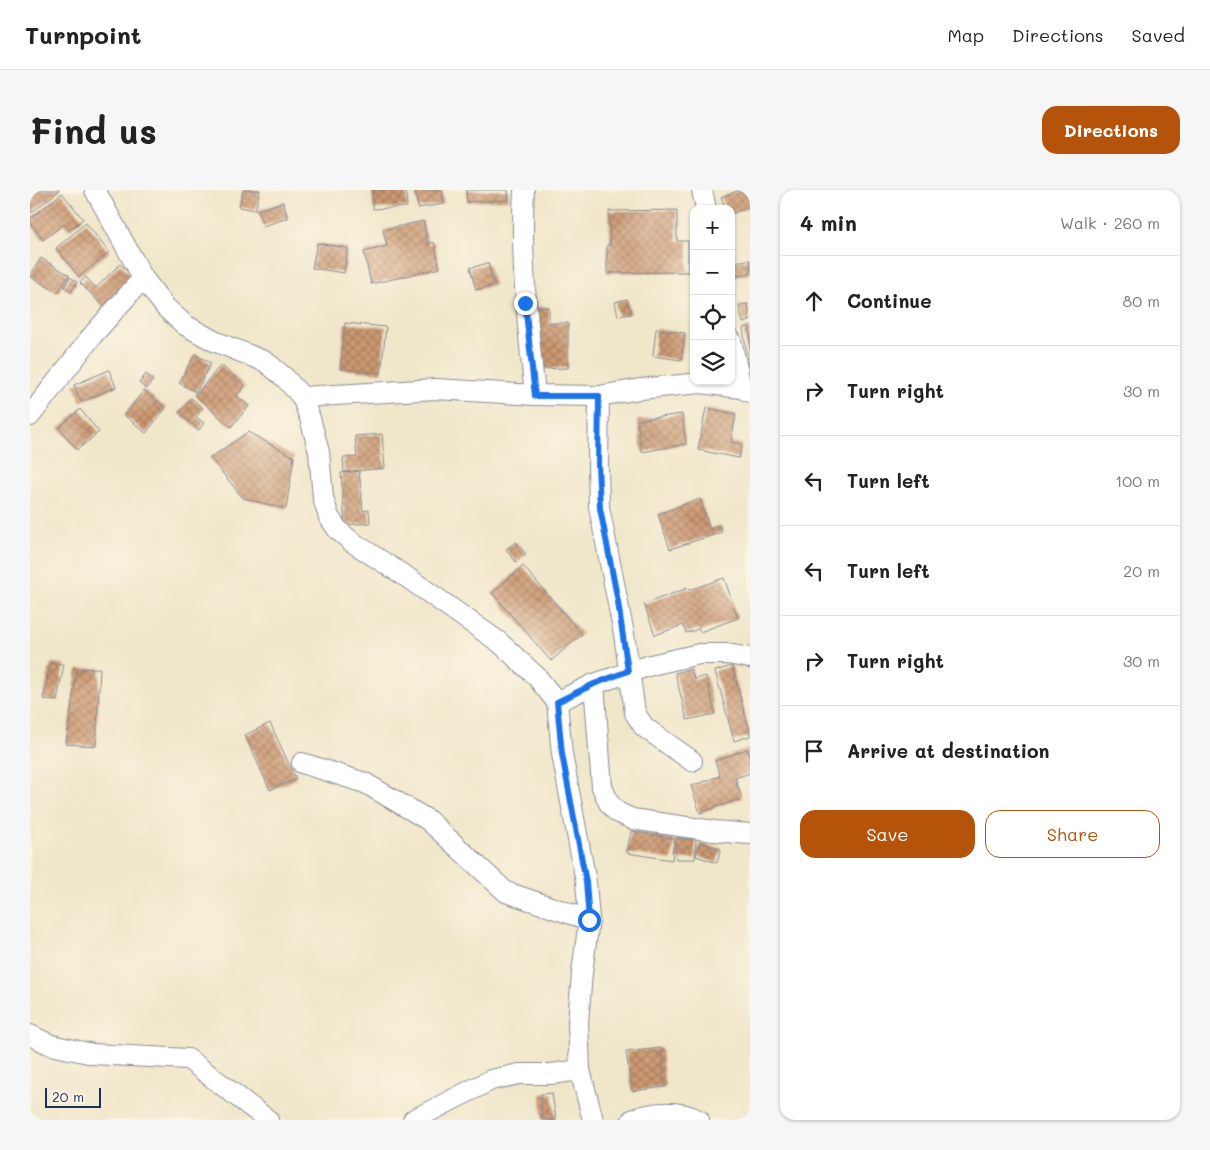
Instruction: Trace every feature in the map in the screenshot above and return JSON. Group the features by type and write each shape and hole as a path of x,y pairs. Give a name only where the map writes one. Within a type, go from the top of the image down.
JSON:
{"street":[{"path":"95,190 143,278 166,308 185,325 214,341 266,362 302,396 319,452 323,498 329,517 338,530 352,542 408,578 499,642 536,676 557,702 562,754 586,882 589,920 578,1023 580,1070 593,1120"},
{"path":"524,190 522,222 525,303 535,396"},
{"path":"702,190 705,205"},
{"path":"30,416 92,336 143,278"},
{"path":"302,396 436,389 535,396 599,396 640,389 701,383 745,390 735,354"},
{"path":"599,396 598,465 600,508 618,602 634,714 644,727 692,761"},
{"path":"557,702 594,684 628,671 699,654 726,654 750,658"},
{"path":"594,684 602,787 609,803 617,812 632,819 714,831 750,834"},
{"path":"302,763 365,783 428,820 506,892 589,920"},
{"path":"30,1035 51,1045 93,1054 188,1059 268,1120"},
{"path":"413,1120 492,1080 519,1074 551,1074 580,1070"},
{"path":"632,1120 640,1116 675,1112 699,1120"}],"building":[{"path":"30,190 60,190 31,213"},
{"path":"243,190 260,190 255,210 239,207"},
{"path":"372,190 406,190 407,207 373,209"},
{"path":"415,190 442,190 444,204 418,208"},
{"path":"466,190 508,190 509,200 467,202"},
{"path":"740,190 750,190 750,207 735,213 735,205 724,205 721,197"},
{"path":"62,193 83,219 69,230 64,224 43,240 30,223 30,219"},
{"path":"283,202 288,218 263,226 258,210"},
{"path":"677,210 677,241 688,241 688,272 607,273 607,245 610,245 609,211"},
{"path":"423,221 428,244 434,242 440,268 371,284 364,252 387,246 383,230"},
{"path":"86,223 109,252 79,277 56,248"},
{"path":"317,243 348,248 344,273 312,268"},
{"path":"41,258 69,275 58,293 30,276"},
{"path":"750,260 750,274 735,277 735,262"},
{"path":"488,263 494,285 476,290 470,268"},
{"path":"120,264 137,281 108,311 80,283 86,277 96,288"},
{"path":"70,277 77,282 71,292 64,287"},
{"path":"627,299 631,314 618,316 615,302"},
{"path":"748,304 750,321 743,323 739,306"},
{"path":"534,307 549,307 549,323 568,323 568,368 535,369"},
{"path":"345,323 386,327 381,373 340,369"},
{"path":"750,327 750,368 749,368 743,328"},
{"path":"656,329 685,333 681,360 653,356"},
{"path":"195,354 211,363 196,392 179,383"},
{"path":"221,365 245,386 237,396 249,406 231,427 195,395"},
{"path":"109,370 116,387 81,402 74,385"},
{"path":"146,374 153,380 146,389 139,383"},
{"path":"144,390 166,408 146,433 124,415"},
{"path":"191,398 203,408 196,417 204,423 199,430 179,413"},
{"path":"706,408 736,414 731,442 742,444 739,458 698,450"},
{"path":"80,409 99,432 77,450 59,428"},
{"path":"682,414 686,444 642,452 637,420"},
{"path":"248,432 294,457 286,509 243,498 210,458"},
{"path":"382,434 385,468 344,472 343,458 357,457 355,436"},
{"path":"359,471 363,511 369,510 370,523 345,525 341,473"},
{"path":"700,499 710,529 720,525 722,532 670,549 658,514"},
{"path":"516,542 526,554 516,562 506,549"},
{"path":"523,566 582,634 551,661 492,593"},
{"path":"724,578 738,618 700,632 699,629 686,633 683,625 655,635 644,604 688,588 689,590"},
{"path":"51,663 64,664 57,701 43,699"},
{"path":"732,666 750,733 750,736 734,741 715,671"},
{"path":"100,668 96,746 66,744 77,669"},
{"path":"691,669 694,679 706,676 715,714 687,720 675,673"},
{"path":"270,723 296,779 270,790 245,735"},
{"path":"747,749 750,757 750,773 735,778 742,798 700,813 691,786 720,776 715,761"},
{"path":"631,831 675,839 672,860 627,853"},
{"path":"676,839 696,839 695,859 676,859"},
{"path":"700,843 721,849 717,863 696,856"},
{"path":"661,1048 665,1087 632,1091 626,1052"},
{"path":"552,1093 556,1120 542,1120 541,1094"}],"route":[{"path":"525,303 535,396 599,396 598,465 600,508 624,634 628,671 582,689 557,702 562,754 586,882 589,920"}]}
